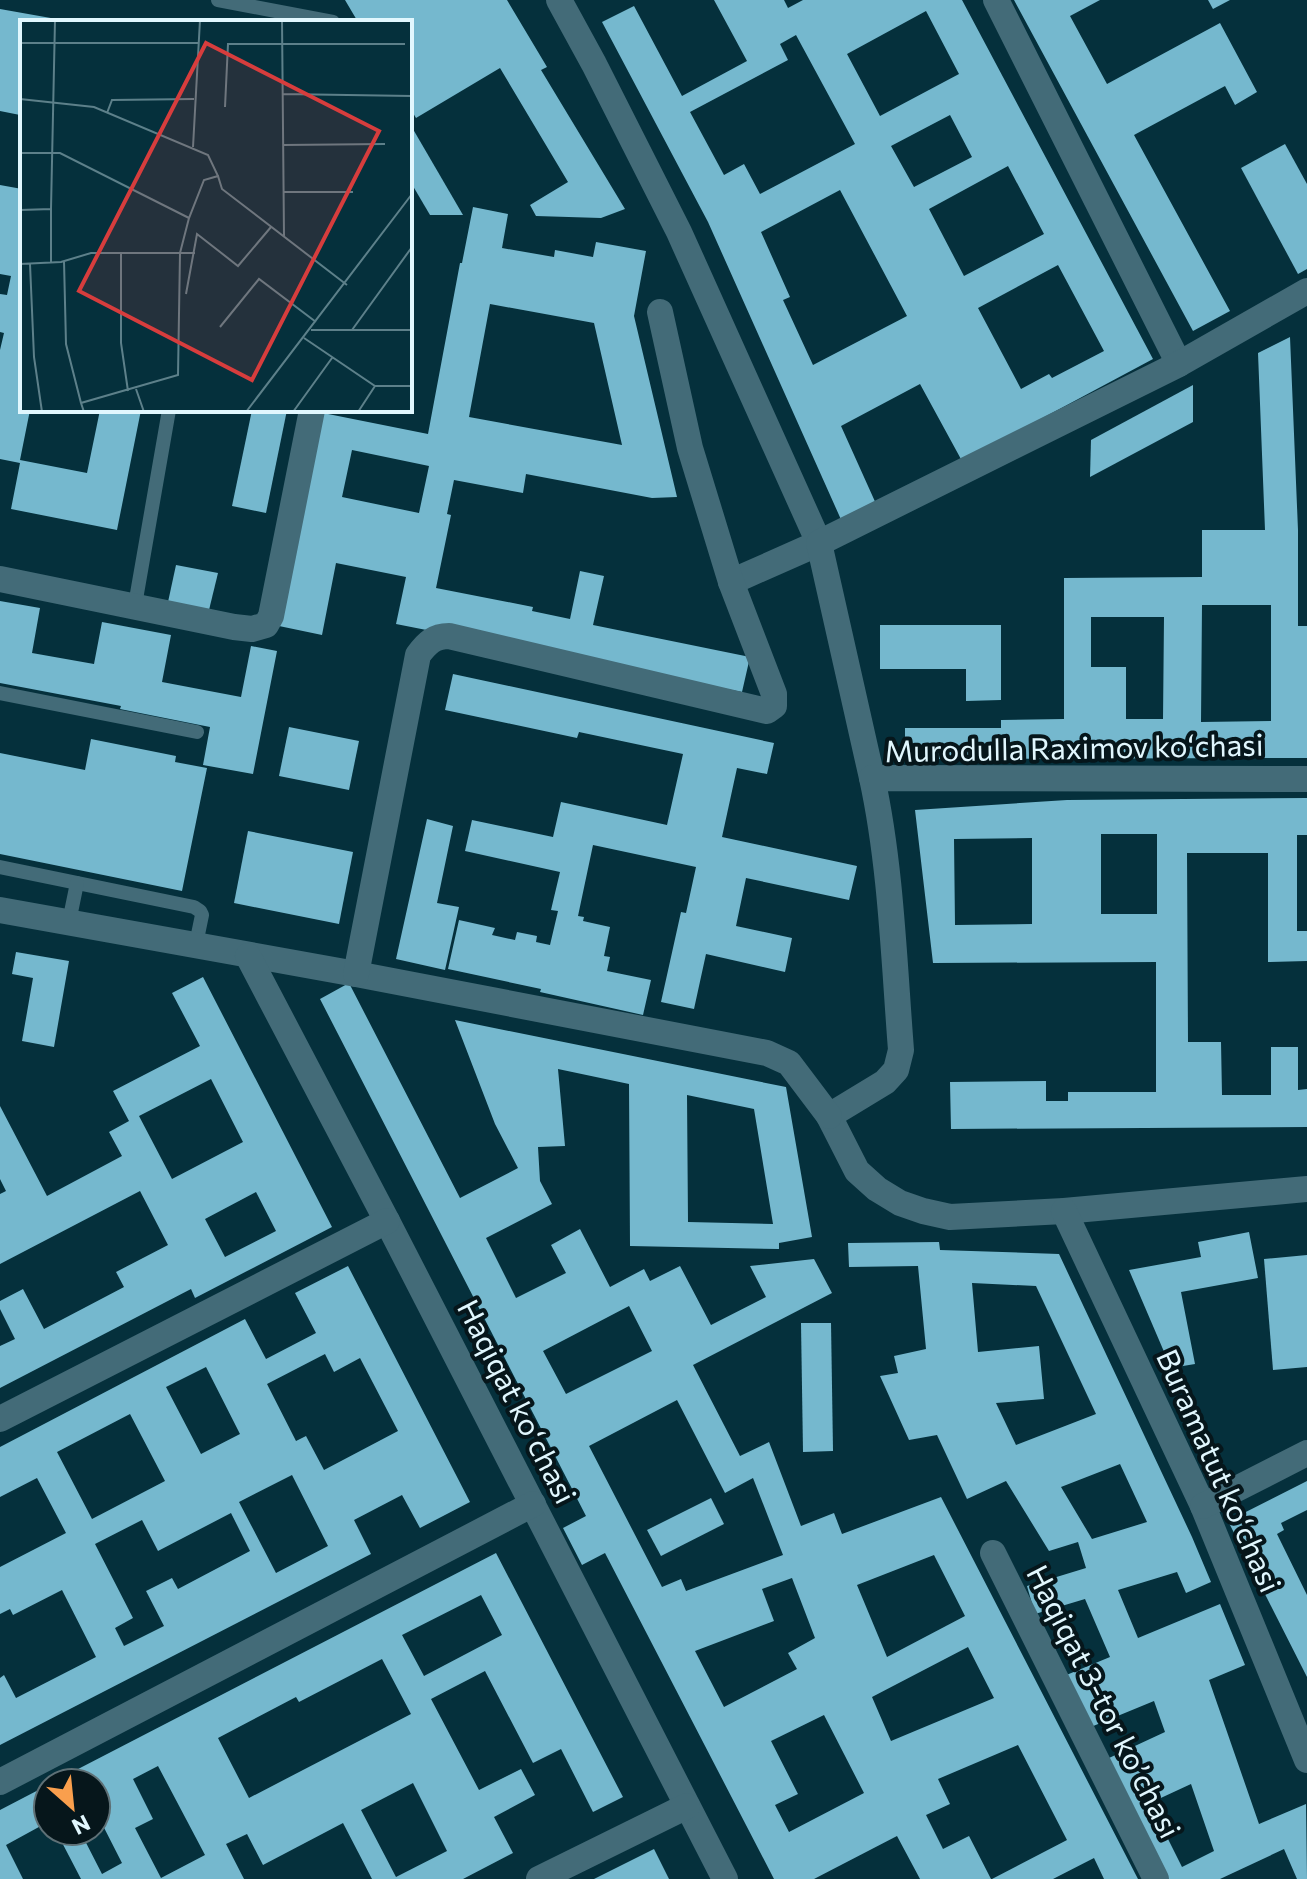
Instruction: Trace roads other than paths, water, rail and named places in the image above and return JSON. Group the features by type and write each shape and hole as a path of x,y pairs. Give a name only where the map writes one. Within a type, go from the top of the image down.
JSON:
{"street":[{"path":"559,0 679,232 819,543 872,778"},
{"path":"996,0 1179,364"},
{"path":"731,582 819,543 1179,364 1307,291"},
{"path":"356,974 418,655 431,640 449,636 767,711 774,706 774,694 731,582 690,448 660,312"},
{"path":"0,579 234,627 252,629 266,625 271,616 312,412"},
{"name":"Murodulla Raximov koʻchasi","path":"829,1116 885,1082 896,1070 901,1050 886,873 872,778 1307,779"},
{"path":"0,910 196,944 767,1053 789,1063 829,1116 857,1171 877,1189 900,1203 950,1217 1064,1211 1307,1189"},
{"name":"Haqiqat koʻchasi","path":"248,956 725,1879"},
{"name":"Buramatut koʻchasi","path":"1064,1211 1203,1506 1307,1760"},
{"path":"0,1419 387,1221"},
{"path":"1203,1506 1307,1453"},
{"path":"0,1782 533,1504"},
{"name":"Haqiqat 3-tor koʼchasi","path":"993,1553 1156,1879"},
{"path":"539,1879 687,1806"}],"lane":[{"path":"218,0 323,20"},
{"path":"135,605 169,412"},
{"path":"0,693 197,732"},
{"path":"0,867 194,907 202,915 196,944"},
{"path":"69,922 77,883"}]}
